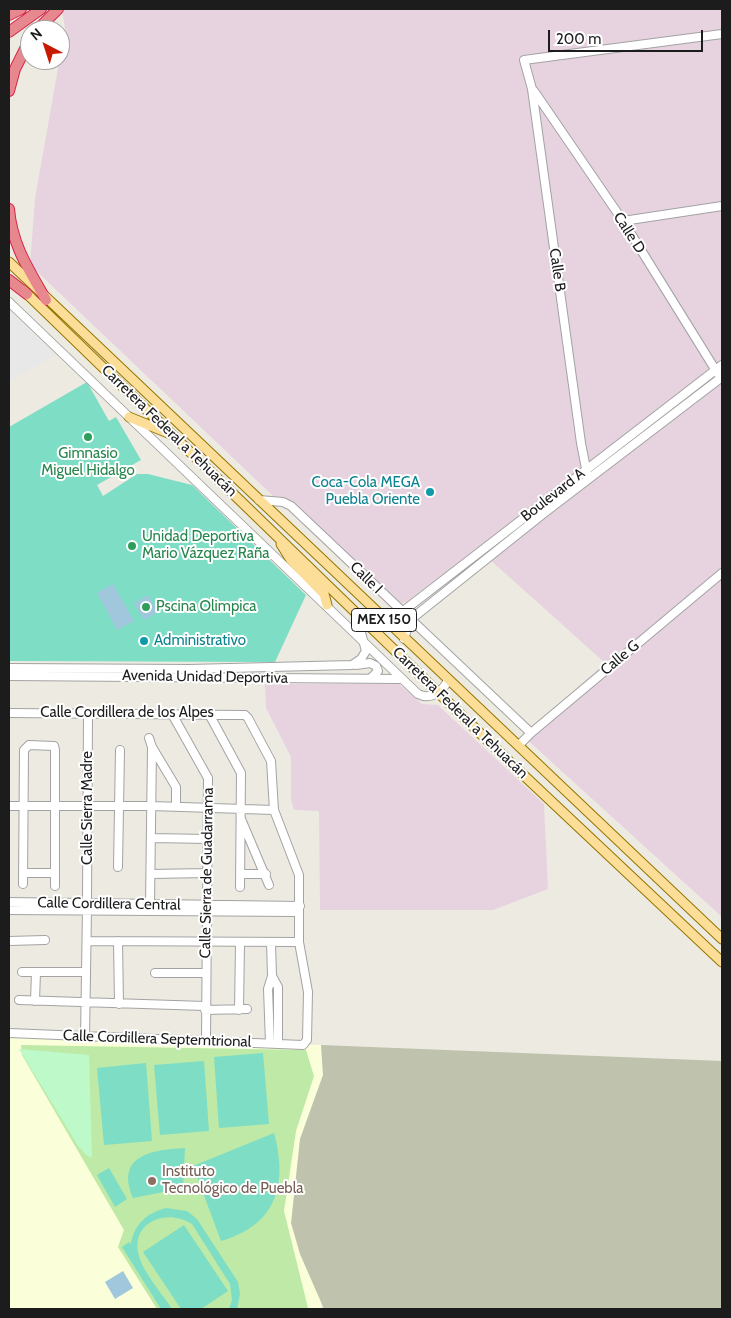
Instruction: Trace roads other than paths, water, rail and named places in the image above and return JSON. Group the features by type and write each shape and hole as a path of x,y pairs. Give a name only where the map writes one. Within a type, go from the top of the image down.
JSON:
{"highway":[{"path":"9,14 16,9"},
{"path":"9,14 21,9"},
{"path":"9,32 41,9"},
{"path":"47,20 58,9"},
{"path":"9,91 15,68 20,58"},
{"path":"9,209 13,235 20,254 46,300"},
{"path":"9,280 27,294"}],"main road":[{"name":"MEX 150","path":"9,262 46,300"},
{"name":"MEX 150","path":"9,276 27,294"},
{"name":"Carretera Federal a Tehuacán","path":"27,294 438,692 722,962"},
{"name":"Carretera Federal a Tehuacán","path":"46,300 259,500 380,617 520,744 722,939"},
{"path":"129,418 174,436"},
{"path":"270,528 291,560 324,594 327,605"}],"street":[{"name":"Calle B","path":"588,479 585,469 532,89 524,60 722,34"},
{"name":"Calle D","path":"532,89 623,221 719,368 722,379"},
{"path":"623,221 722,206"},
{"path":"9,302 365,641 400,679 418,694 425,697 432,696 438,692 448,680"},
{"name":"Boulevard A","path":"380,617 402,612 585,469 719,368"},
{"name":"Boulevard A","path":"410,620 588,479 722,379"},
{"name":"Calle I","path":"259,500 283,502 291,506 531,732"},
{"path":"489,545 494,553"},
{"name":"Calle G","path":"520,744 531,732 722,573"},
{"path":"352,665 361,659 366,651 365,641 360,628 364,620 380,617"},
{"path":"404,639 410,620"},
{"name":"Avenida Unidad Deportiva","path":"188,673 368,663 375,665 378,671 370,679"},
{"name":"Avenida Unidad Deportiva","path":"9,668 150,673"},
{"name":"Avenida Unidad Deportiva","path":"9,676 188,673 400,679"},
{"name":"Calle Cordillera de los Alpes","path":"9,713 245,715 272,761 274,810"},
{"name":"Calle Sierra Madre","path":"85,1037 88,713"},
{"name":"Calle Sierra de Guadarrama","path":"172,714 208,778 206,1041"},
{"path":"209,714 241,773 240,887"},
{"path":"149,738 152,747 176,787 176,806"},
{"path":"22,884 26,747 54,746 56,806 55,886"},
{"path":"150,904 152,747"},
{"path":"118,867 120,750"},
{"path":"9,806 176,806 208,807 240,812 274,810 299,876 300,942 87,941"},
{"path":"240,812 269,885"},
{"path":"152,838 208,839"},
{"path":"23,873 55,873"},
{"path":"151,874 208,873"},
{"path":"240,874 266,874"},
{"name":"Calle Cordillera Central","path":"9,902 87,906 299,909"},
{"name":"Calle Cordillera Central","path":"9,910 150,904 207,908"},
{"path":"9,941 45,940"},
{"path":"118,941 119,1004"},
{"path":"271,942 272,976 268,989 274,1044"},
{"name":"Calle Cordillera Septemtrional","path":"9,1033 306,1044 308,992 300,942"},
{"path":"20,1000 243,1010 240,943"},
{"path":"22,972 86,972"},
{"path":"35,1000 36,972"},
{"path":"155,973 206,973"}],"water":[{"path":"113,584 134,621 117,630 97,593"},
{"name":"Pscina Olimpica","path":"148,595 158,612 144,620 134,603"},
{"path":"123,1271 133,1288 115,1299 105,1282"}],"place":[{"name":"Gimnasio Miguel Hidalgo","path":"88,437"},
{"name":"Coca-Cola MEGA Puebla Oriente","path":"430,492"},
{"name":"Unidad Deportiva Mario Vázquez Raña","path":"132,546"},
{"name":"Pscina Olimpica","path":"146,607"},
{"name":"Administrativo","path":"144,641"},
{"name":"Instituto Tecnológico de Puebla","path":"152,1181"}]}
